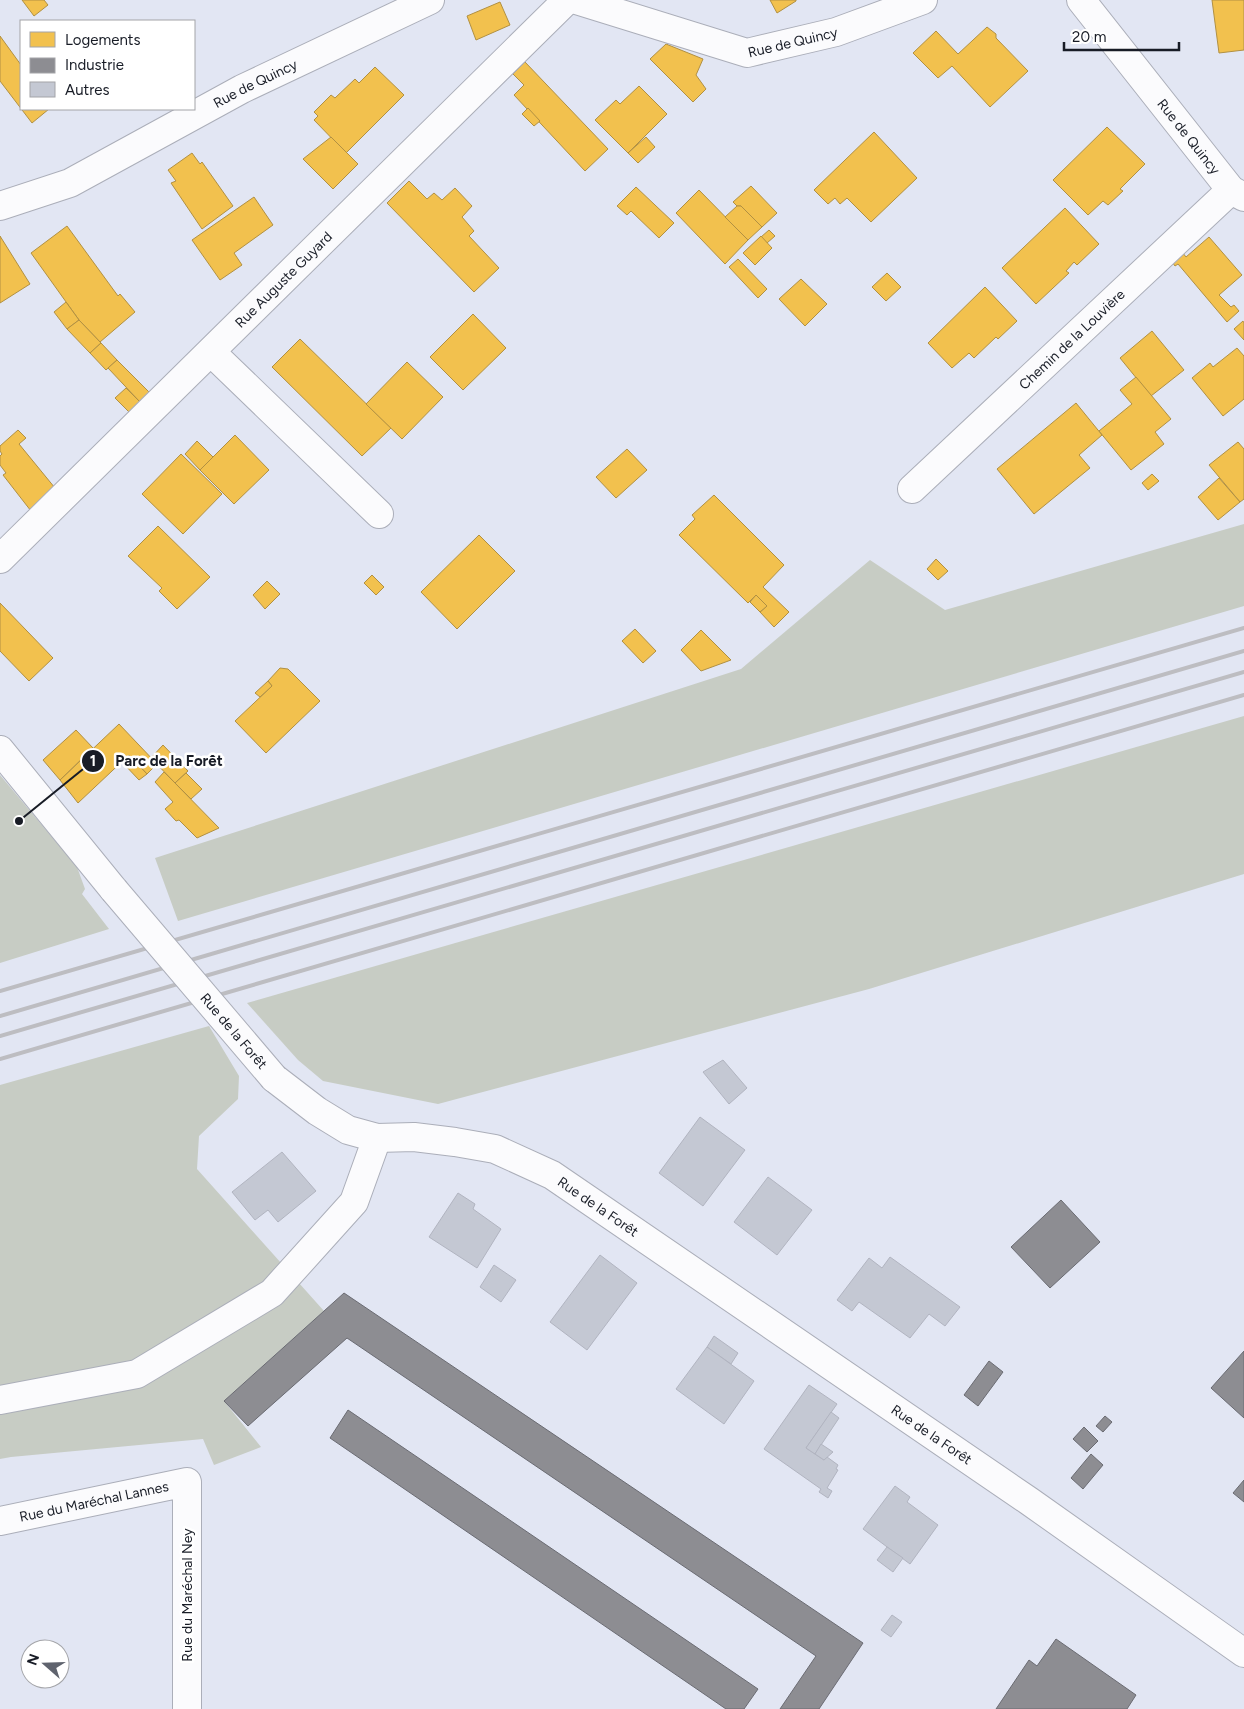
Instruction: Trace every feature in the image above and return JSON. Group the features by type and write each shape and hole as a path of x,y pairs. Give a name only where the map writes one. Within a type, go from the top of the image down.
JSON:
{"street":[{"name":"Rue de Quincy","path":"0,206 70,183 242,89 430,0"},
{"name":"Rue Auguste Guyard","path":"0,559 567,0"},
{"name":"Rue de Quincy","path":"576,0 747,53 836,32 923,0"},
{"name":"Rue de Quincy","path":"1081,0 1238,194"},
{"name":"Chemin de la Louvière","path":"912,489 1238,194"},
{"path":"211,352 379,514"},
{"name":"Rue de la Forêt","path":"0,750 114,890 274,1078 317,1111 348,1130 377,1138 414,1137 495,1149 552,1175 1029,1501 1244,1653"},
{"path":"0,1400 137,1374 272,1293 354,1202 377,1138"},
{"name":"Rue du Maréchal Lannes","path":"0,1521 188,1482"},
{"name":"Rue du Maréchal Ney","path":"187,1709 188,1482"}],"shaded area":[{"path":"1244,524 1244,606 178,921 155,858 741,669 870,560 945,610"},
{"path":"1244,716 1244,874 869,989 438,1104 323,1081 298,1060 247,1003"},
{"path":"0,775 77,867 85,889 82,894 109,929 0,963"},
{"path":"209,1026 239,1076 238,1099 199,1136 197,1169 324,1311 224,1401 261,1447 214,1465 203,1439 0,1459 0,1085"}],"building: Logements":[{"path":"22,0 44,0 48,5 34,16"},
{"path":"770,0 796,0 796,1 777,13"},
{"path":"1212,0 1244,0 1244,50 1219,53"},
{"path":"500,2 510,25 476,40 467,16"},
{"path":"987,27 996,34 996,38 1028,71 990,107 952,66 938,78 913,53 936,31 958,54"},
{"path":"0,36 20,64 20,108 0,81"},
{"path":"666,44 703,59 696,75 706,89 693,102 650,59"},
{"path":"525,62 608,149 585,171 514,95 524,85 513,74"},
{"path":"375,67 404,95 346,153 314,120 318,116 314,112 331,95 335,98 355,79 359,83"},
{"path":"639,86 667,114 628,153 595,120 616,100 620,104"},
{"path":"528,108 540,121 534,126 522,114"},
{"path":"22,110 48,110 32,123"},
{"path":"1107,127 1145,164 1120,189 1123,191 1108,205 1103,201 1088,215 1053,180"},
{"path":"874,132 917,178 871,222 847,198 840,204 835,198 828,204 814,190"},
{"path":"331,137 358,164 333,189 303,159"},
{"path":"646,137 655,147 638,163 628,153"},
{"path":"192,153 200,164 202,162 233,206 202,229 171,183 176,181 168,170"},
{"path":"409,181 427,199 434,193 442,200 455,188 472,206 462,217 474,231 469,236 499,268 474,292 387,203"},
{"path":"751,186 777,213 762,227 741,206 737,206 733,202"},
{"path":"636,187 674,223 659,238 631,211 627,215 617,206"},
{"path":"699,190 748,240 725,264 676,213"},
{"path":"254,197 273,225 234,253 242,265 220,280 192,240"},
{"path":"737,206 741,206 762,227 748,240 725,217"},
{"path":"1065,208 1099,244 1077,265 1074,262 1066,271 1069,273 1036,304 1002,268"},
{"path":"67,226 118,296 120,294 135,312 100,342 79,320 31,253"},
{"path":"769,230 775,236 767,243 761,237"},
{"path":"0,236 30,284 0,303"},
{"path":"761,236 772,248 755,265 743,253"},
{"path":"1209,237 1242,275 1219,295 1231,307 1234,305 1239,311 1227,322 1178,264 1175,266 1169,258 1179,248 1186,257"},
{"path":"738,259 767,289 758,298 729,267"},
{"path":"887,273 901,287 886,301 872,287"},
{"path":"801,279 827,304 805,326 779,299"},
{"path":"985,287 1017,321 998,339 996,337 974,358 969,353 952,368 928,343"},
{"path":"66,302 79,320 67,329 54,312"},
{"path":"473,314 506,348 463,390 430,357"},
{"path":"79,320 101,343 90,353 67,329"},
{"path":"1243,321 1244,323 1244,340 1234,329"},
{"path":"1152,331 1184,370 1151,396 1120,358"},
{"path":"300,339 391,428 362,456 272,367"},
{"path":"101,343 117,360 106,370 90,353"},
{"path":"1237,348 1244,356 1244,399 1223,416 1192,378 1210,363 1213,367"},
{"path":"117,360 150,393 140,402 108,368"},
{"path":"407,362 443,397 402,439 366,404"},
{"path":"1136,377 1171,419 1155,432 1164,444 1131,470 1099,431 1132,404 1120,390"},
{"path":"126,388 140,402 130,413 115,398"},
{"path":"1076,403 1102,435 1079,455 1090,468 1034,514 997,469"},
{"path":"18,430 26,438 19,444 55,488 31,511 3,475 6,473 0,465 0,456 2,454 0,446"},
{"path":"235,435 269,470 234,504 200,470"},
{"path":"197,441 213,457 200,470 185,454"},
{"path":"1238,442 1244,449 1244,499 1240,502 1209,465"},
{"path":"627,449 647,470 616,498 596,477"},
{"path":"181,454 222,494 183,534 142,494"},
{"path":"1152,474 1159,481 1148,490 1142,483"},
{"path":"1219,478 1240,502 1218,520 1198,497"},
{"path":"714,495 784,565 763,587 789,612 774,627 760,612 767,606 756,595 748,603 679,535 695,519 692,515"},
{"path":"158,526 210,577 177,609 159,591 162,588 128,556"},
{"path":"479,535 515,571 457,629 421,592"},
{"path":"936,559 948,571 938,580 927,569"},
{"path":"372,575 384,587 376,595 364,583"},
{"path":"267,581 280,594 265,609 253,595"},
{"path":"756,595 767,606 760,612 750,602"},
{"path":"0,603 53,658 29,681 0,651"},
{"path":"635,629 656,651 643,663 622,641"},
{"path":"701,630 731,660 701,671 681,650"},
{"path":"280,668 288,669 320,701 266,753 235,721 272,686 268,681"},
{"path":"268,681 272,686 260,697 255,693"},
{"path":"119,724 157,764 147,774 129,755 78,803 60,780"},
{"path":"76,730 93,748 60,780 43,760"},
{"path":"163,745 188,771 175,783 151,758"},
{"path":"129,755 147,774 139,780 122,762"},
{"path":"164,772 219,828 197,838 179,820 176,821 165,809 173,802 155,782"},
{"path":"186,773 202,789 191,799 175,783"}],"building: Industrie":[{"path":"1061,1200 1100,1242 1050,1288 1011,1247"},
{"path":"344,1293 863,1643 819,1709 780,1709 816,1656 347,1338 248,1426 224,1401"},
{"path":"1244,1351 1244,1418 1211,1388"},
{"path":"989,1361 1003,1372 978,1406 964,1395"},
{"path":"348,1410 758,1689 744,1709 726,1709 330,1438"},
{"path":"1105,1416 1112,1422 1103,1432 1096,1426"},
{"path":"1084,1427 1098,1441 1087,1452 1073,1439"},
{"path":"1091,1454 1103,1465 1083,1489 1071,1478"},
{"path":"1244,1480 1244,1502 1233,1493"},
{"path":"1056,1639 1136,1695 1127,1709 996,1709 1029,1660 1037,1666"}],"building: Autres":[{"path":"723,1060 747,1088 729,1104 703,1072"},
{"path":"700,1117 745,1150 703,1206 659,1173"},
{"path":"282,1152 316,1191 278,1222 268,1210 255,1220 232,1192"},
{"path":"768,1177 812,1210 777,1255 734,1222"},
{"path":"458,1193 475,1204 473,1209 501,1229 477,1268 429,1237"},
{"path":"600,1255 637,1283 587,1350 550,1322"},
{"path":"890,1257 960,1307 945,1326 929,1314 910,1338 859,1302 852,1311 837,1300 869,1258 882,1268"},
{"path":"494,1265 516,1280 501,1302 480,1287"},
{"path":"714,1336 738,1353 731,1364 707,1347"},
{"path":"707,1347 754,1381 724,1424 676,1389"},
{"path":"809,1385 837,1404 806,1448 824,1460 827,1457 838,1465 836,1469 838,1470 827,1488 832,1491 828,1498 819,1492 821,1489 764,1449"},
{"path":"831,1412 839,1418 815,1454 806,1448"},
{"path":"821,1444 833,1452 824,1460 815,1454"},
{"path":"895,1486 910,1497 907,1502 938,1525 910,1564 863,1529"},
{"path":"887,1547 903,1558 893,1572 877,1560"},
{"path":"892,1615 902,1622 891,1637 881,1630"}],"railway":[{"path":"0,991 1244,628"},
{"path":"0,1016 1244,651"},
{"path":"0,1036 1244,672"},
{"path":"0,1059 1244,695"}],"place":[{"name":"Parc de la Forêt","path":"19,821"}]}
